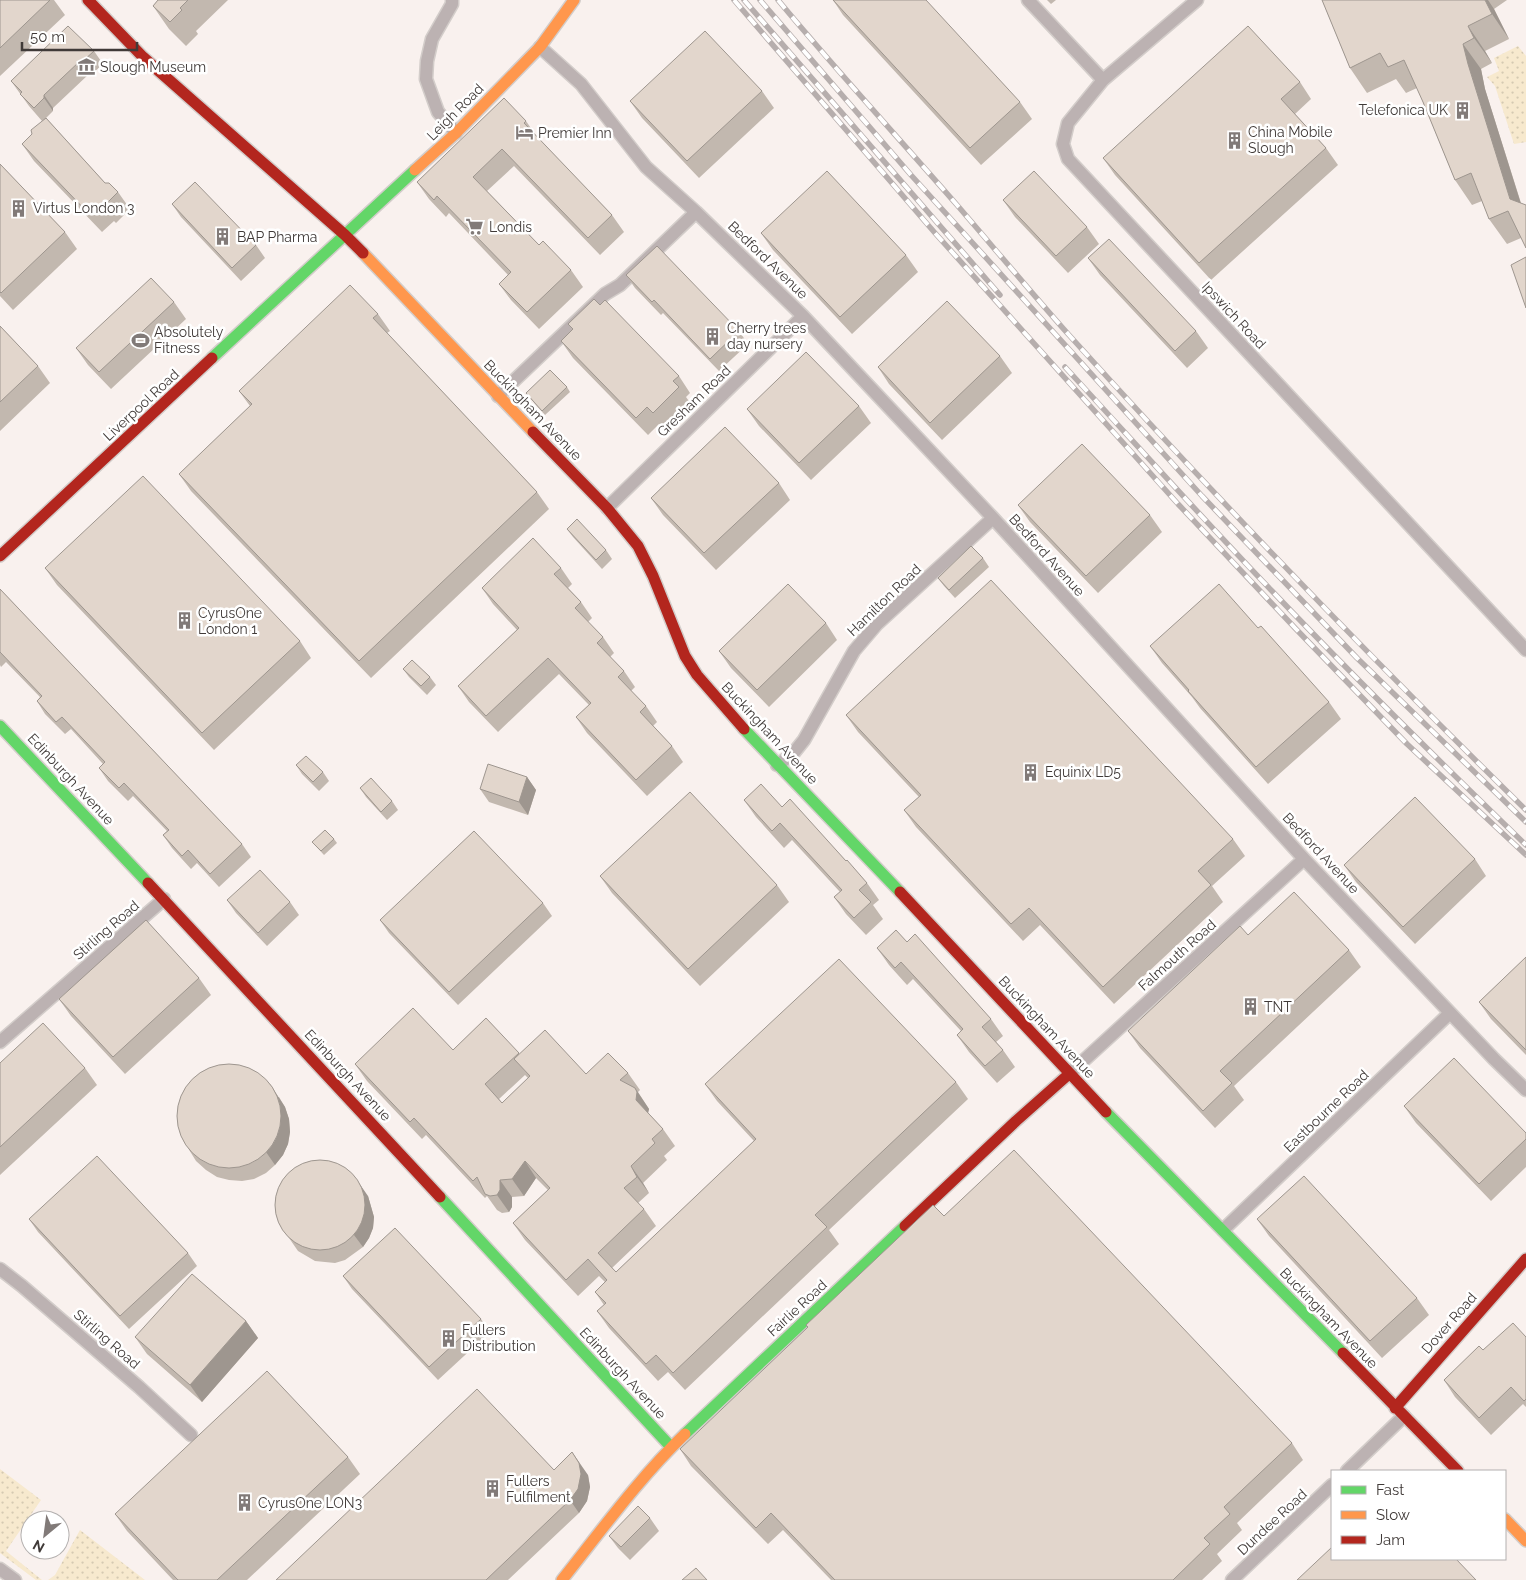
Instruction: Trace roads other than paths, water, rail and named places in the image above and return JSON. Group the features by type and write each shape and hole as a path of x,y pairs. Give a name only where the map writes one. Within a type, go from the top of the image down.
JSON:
{"street":[{"name":"Buckingham Avenue","path":"88,0 143,57 346,234 498,396 607,508 638,546 653,576 685,656 697,675 777,765 930,923 1070,1074 1457,1470"},
{"path":"452,0 452,4 432,39 427,61 426,79 438,112 456,133"},
{"name":"Leigh Road","path":"346,234 456,133 540,47 574,0"},
{"path":"1028,0 1103,80"},
{"name":"Ipswich Road","path":"1197,0 1103,80 1068,123 1063,144 1068,159 1526,650"},
{"name":"Bedford Avenue","path":"540,47 581,84 646,167 696,212 803,316 993,518 1304,858 1450,1013 1526,1090"},
{"path":"498,396 605,294 620,285 696,212"},
{"name":"Liverpool Road","path":"0,556 346,234"},
{"name":"Gresham Road","path":"607,508 803,316"},
{"name":"Hamilton Road","path":"777,765 792,755 804,740 854,651 877,624 993,518"},
{"name":"Edinburgh Avenue","path":"0,726 164,899 671,1447"},
{"name":"Falmouth Road","path":"1070,1074 1304,858"},
{"name":"Stirling Road","path":"0,1042 164,899"},
{"name":"Eastbourne Road","path":"1223,1230 1450,1013"},
{"name":"Fairlie Road","path":"562,1580 627,1498 671,1447 1016,1121 1070,1074"},
{"name":"Dover Road","path":"1400,1412 1526,1259"},
{"name":"Stirling Road","path":"0,1269 139,1387 191,1435"},
{"path":"1348,1470 1400,1412"},
{"name":"Dundee Road","path":"1232,1580 1331,1486"},
{"path":"1506,1520 1526,1541"},
{"path":"0,1569 15,1580"}],"railway":[{"path":"734,0 935,233 1178,504 1407,744 1526,855"},
{"path":"744,0 1000,295"},
{"path":"760,0 911,175 1202,496 1357,658 1526,822"},
{"path":"778,0 1124,396 1294,576 1526,810"},
{"path":"1065,367 1220,536 1303,623 1398,720 1526,845"}],"place":[{"name":"Slough Museum","path":"86,67"},
{"name":"Telefonica UK","path":"1462,110"},
{"name":"Premier Inn","path":"524,133"},
{"name":"China Mobile Slough","path":"1234,140"},
{"name":"Virtus London 3","path":"19,208"},
{"name":"Londis","path":"475,227"},
{"name":"BAP Pharma","path":"223,237"},
{"name":"Cherry trees day nursery","path":"713,336"},
{"name":"Absolutely Fitness","path":"140,340"},
{"name":"CyrusOne London 1","path":"184,621"},
{"name":"Equinix LD5","path":"1031,772"},
{"name":"TNT","path":"1250,1007"},
{"name":"Fullers Distribution","path":"448,1338"},
{"name":"Fullers Fulfilment","path":"492,1489"},
{"name":"CyrusOne LON3","path":"244,1503"}]}
